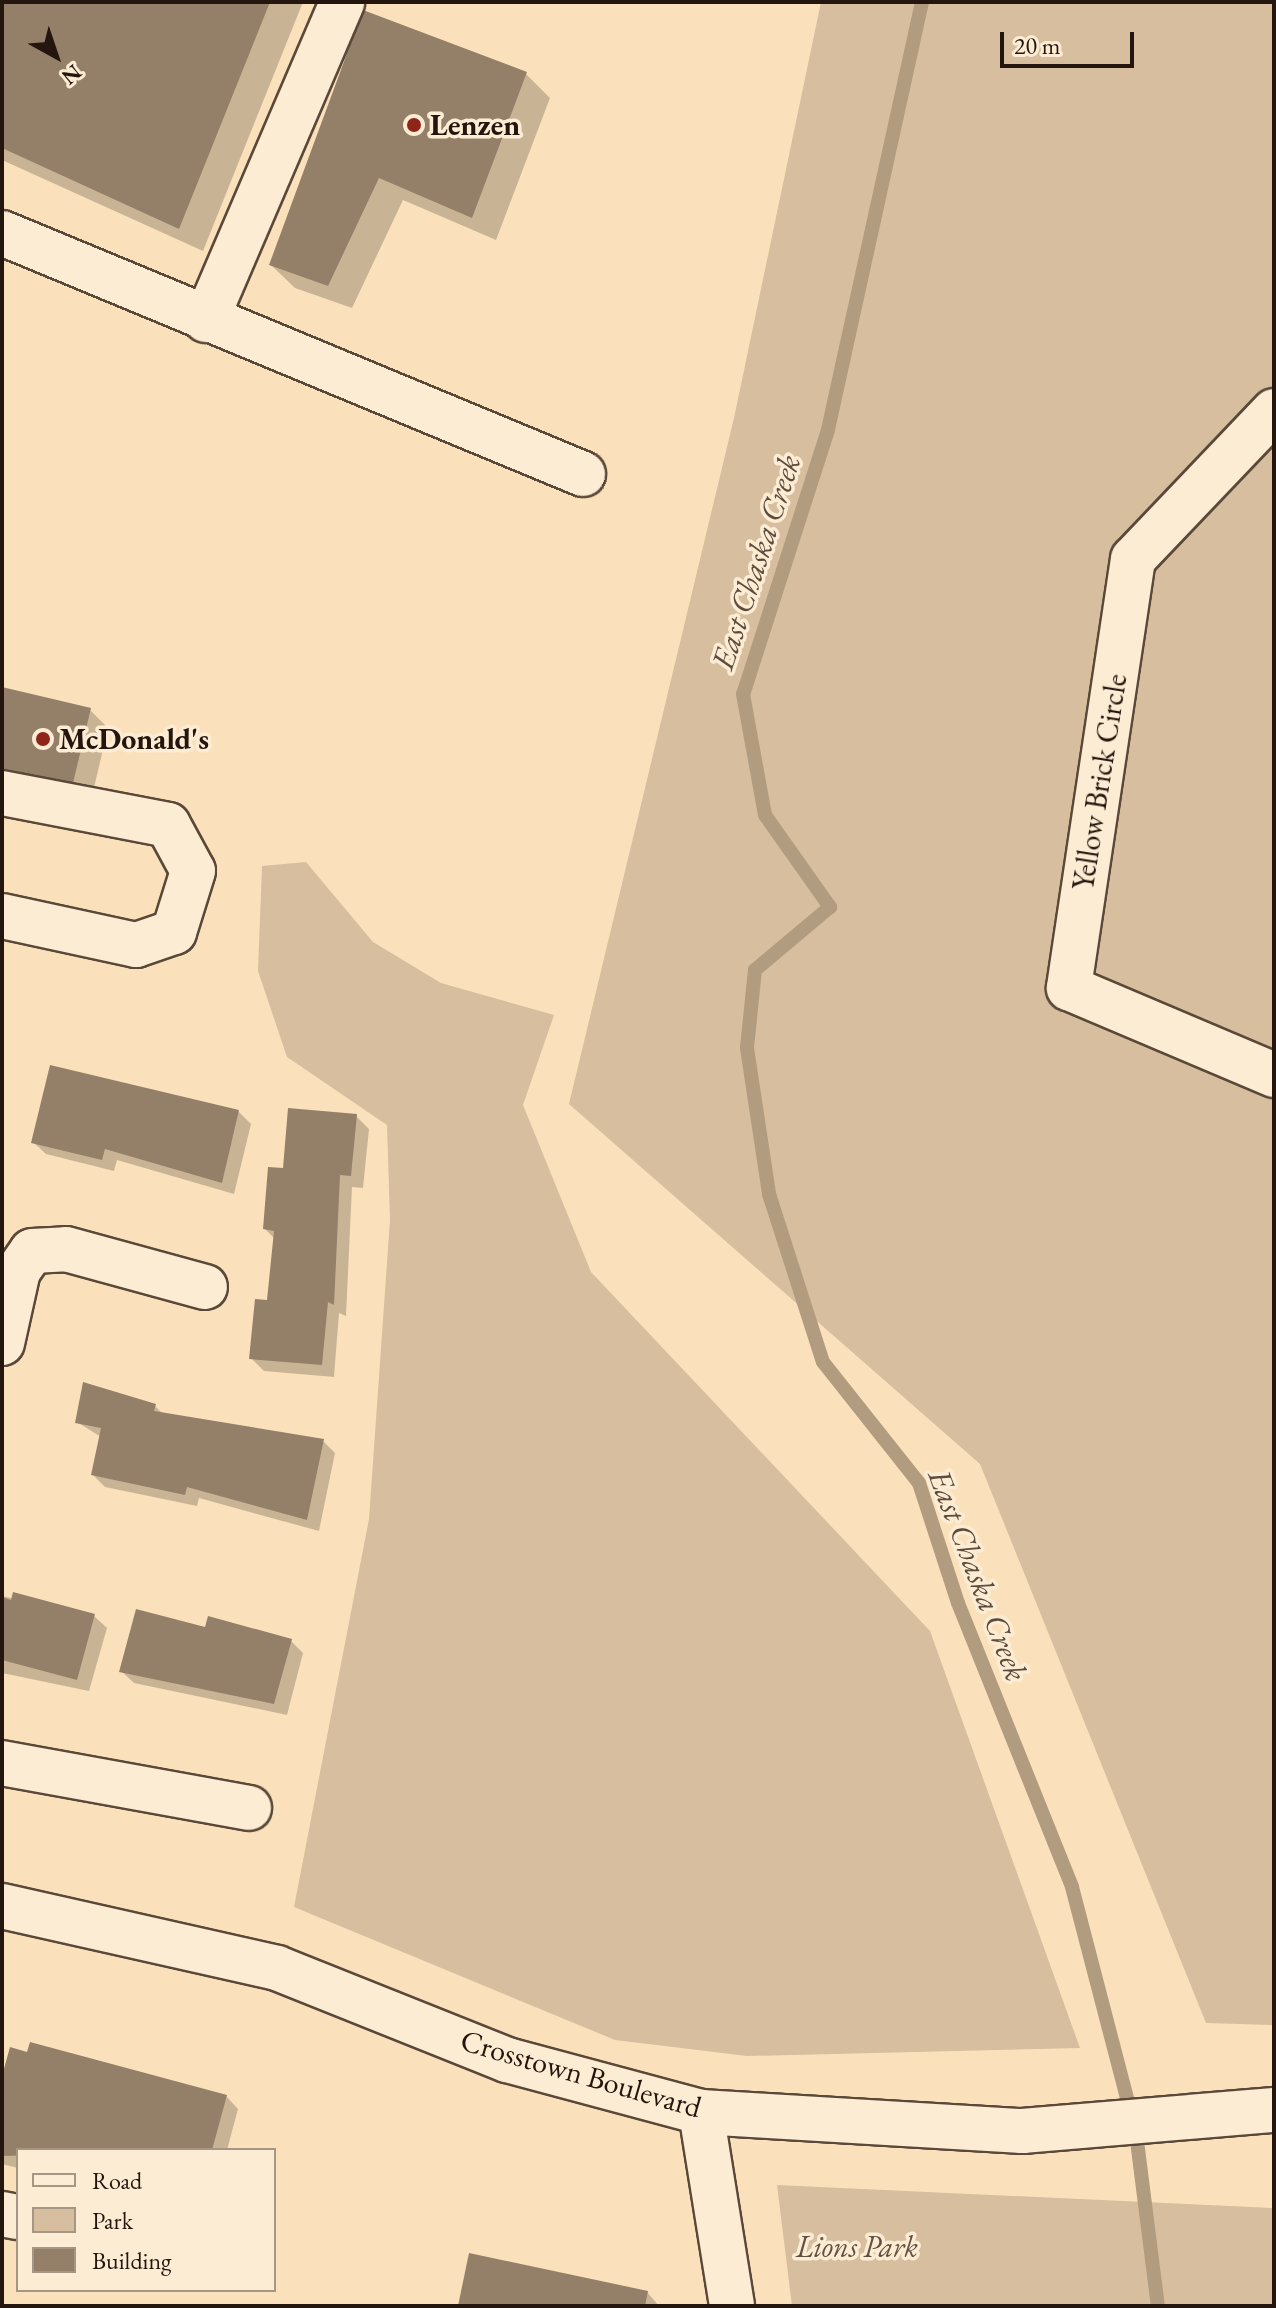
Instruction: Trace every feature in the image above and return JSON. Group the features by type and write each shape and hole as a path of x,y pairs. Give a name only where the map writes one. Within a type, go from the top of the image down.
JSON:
{"street":[{"path":"206,320 342,2"},
{"path":"2,233 583,474"},
{"name":"Yellow Brick Circle","path":"1274,411 1133,559 1069,988 1274,1075"},
{"path":"2,793 168,825 193,871 174,932 136,945 2,916"},
{"path":"2,1343 18,1271 32,1251 66,1249 205,1287"},
{"path":"2,1763 249,1808"},
{"name":"Crosstown Boulevard","path":"2,1906 277,1968 507,2060 701,2112 1057,2129 1219,2111 1274,2110"},
{"path":"701,2112 732,2306"}],"green space":[{"path":"821,2 1274,2 1274,2025 1206,2023 980,1464 569,1104 734,418"},
{"path":"306,862 373,942 441,983 554,1015 523,1105 591,1272 930,1631 1080,2048 747,2056 615,2040 294,1907 369,1519 390,1220 387,1125 287,1057 258,971 262,866"},
{"name":"Lions Park","path":"777,2185 1274,2208 1274,2306 792,2306"}],"building":[{"path":"2,2 270,2 179,229 2,148"},
{"name":"Lenzen","path":"363,10 527,72 472,218 379,178 328,286 269,265"},
{"name":"McDonald's","path":"2,687 91,708 72,787 2,771"},
{"path":"50,1065 239,1110 222,1183 105,1149 102,1160 31,1143"},
{"path":"288,1108 357,1114 351,1176 340,1175 334,1305 328,1302 322,1365 249,1359 255,1299 267,1300 274,1231 263,1229 268,1167 283,1168"},
{"path":"83,1382 156,1404 154,1411 324,1439 307,1520 187,1487 185,1495 91,1475 101,1428 75,1423"},
{"path":"13,1592 95,1614 77,1680 2,1660 2,1597 11,1600"},
{"path":"136,1609 205,1627 208,1616 292,1639 274,1704 119,1672"},
{"path":"30,2042 227,2095 213,2148 16,2148 16,2156 2,2156 2,2076 10,2047 27,2052"},
{"path":"469,2253 648,2291 645,2306 458,2306"}],"waterway":[{"name":"East Chaska Creek","path":"922,2 828,430 743,694 765,815 830,907 755,970 747,1048 769,1194 823,1362 919,1483 958,1603 1072,1887 1136,2133 1158,2306"}],"place":[{"name":"Lenzen","path":"414,125"},
{"name":"McDonald's","path":"43,739"}]}
